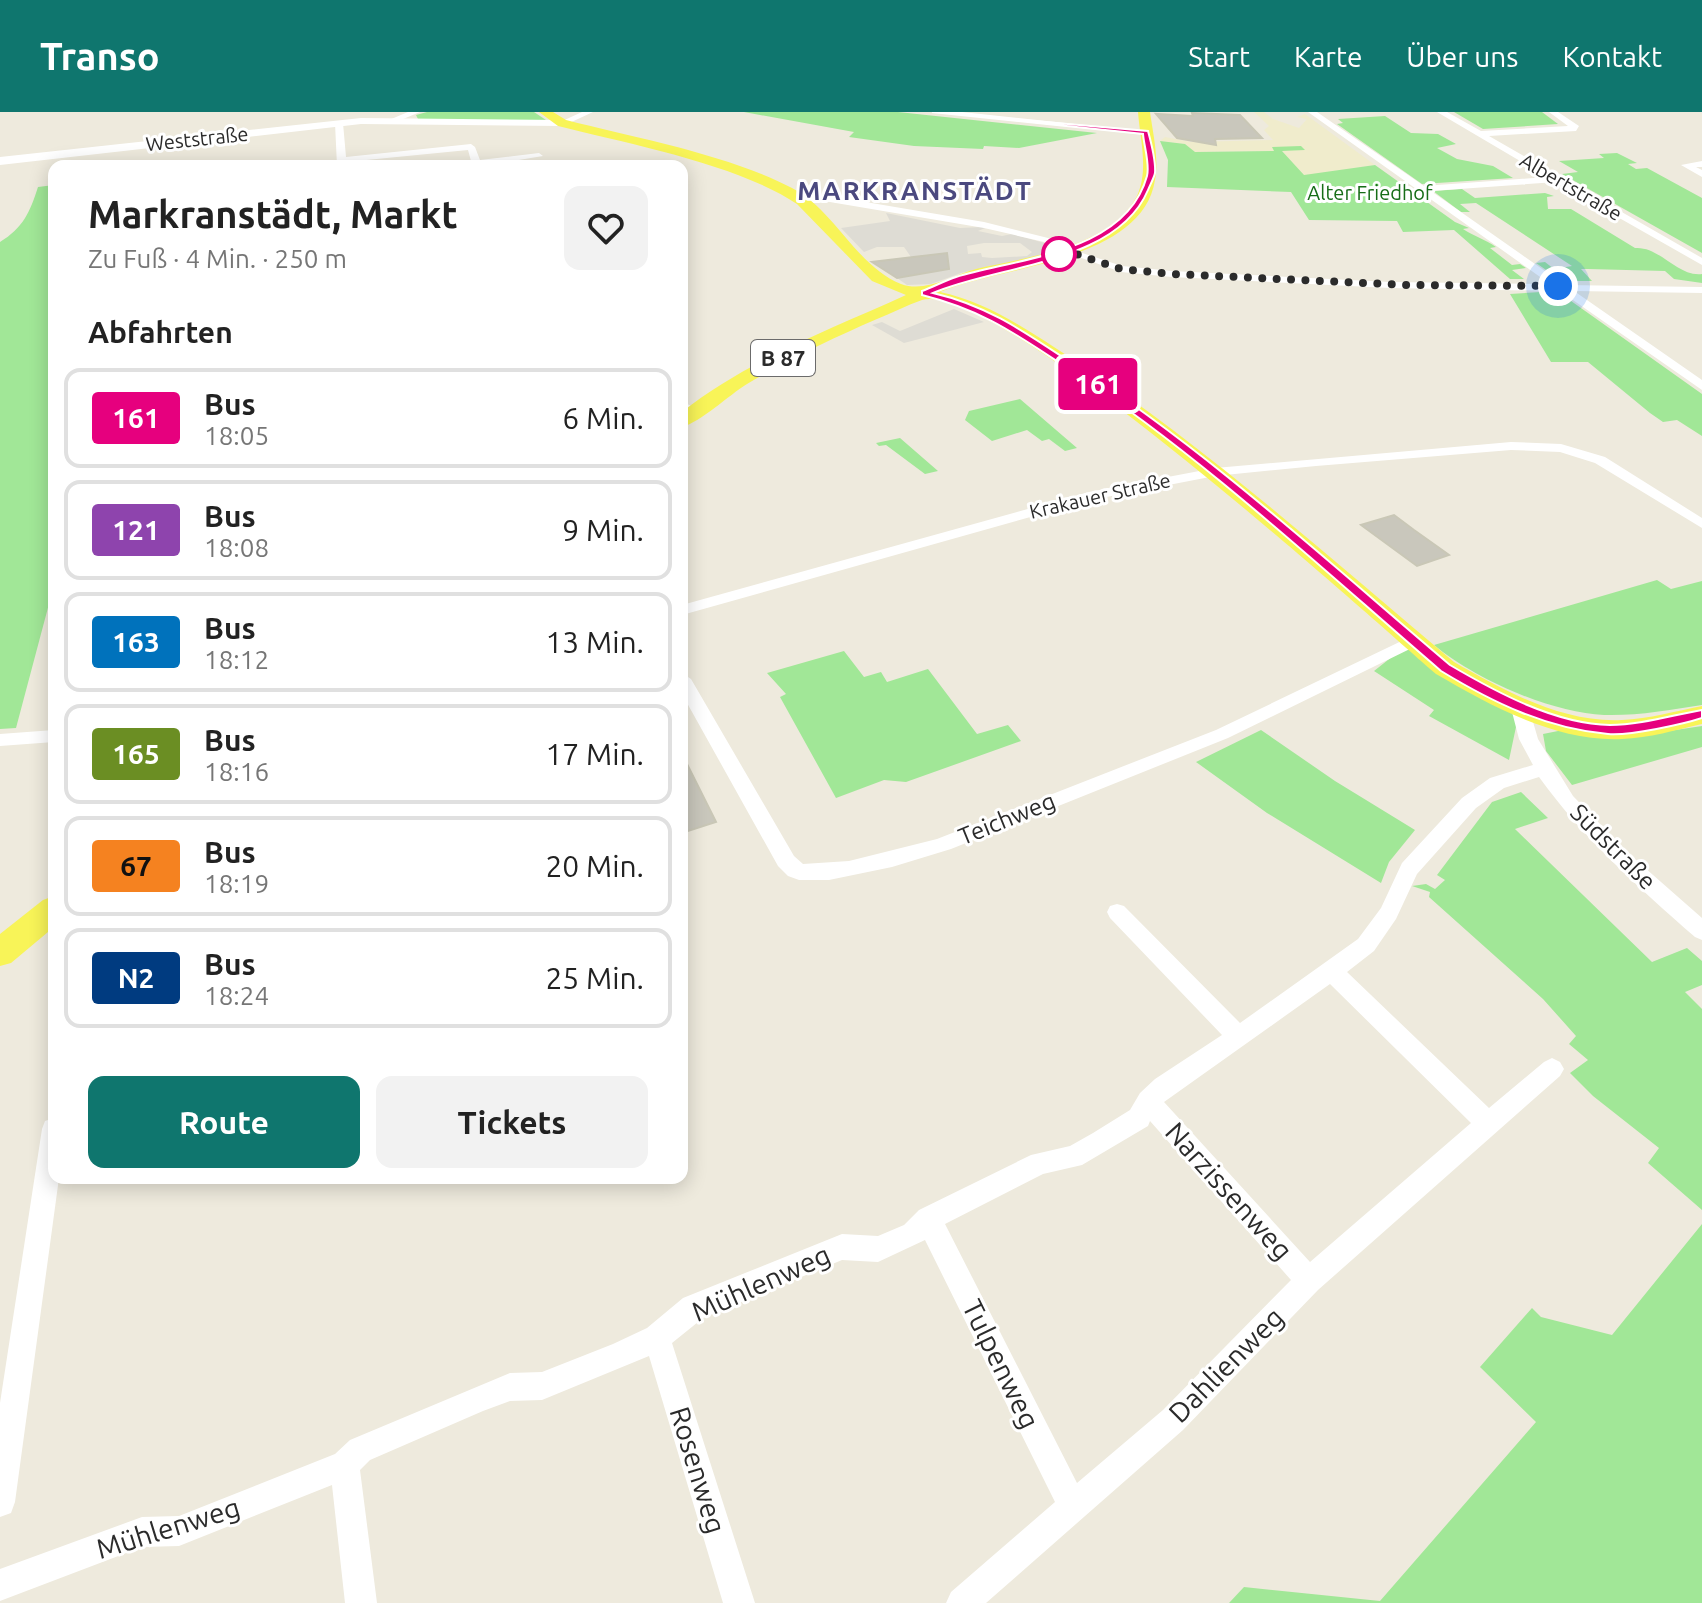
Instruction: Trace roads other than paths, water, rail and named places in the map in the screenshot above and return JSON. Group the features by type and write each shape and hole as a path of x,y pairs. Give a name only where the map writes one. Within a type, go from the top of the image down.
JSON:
{"main road":[{"path":"545,112 562,123 718,164 787,191 802,201 878,278 897,288 963,302 994,316 1117,397 1215,472 1445,668 1520,708 1573,725 1611,730 1632,729 1702,715"},
{"name":"B 87","path":"688,411 793,352 925,293 957,280 1073,249 1098,239 1131,213 1146,192 1151,174 1144,112"},
{"name":"Weststraße","path":"0,161 339,123 393,120 526,125 562,123"},
{"path":"0,953 48,914"}],"street":[{"path":"393,120 416,112"},
{"path":"562,123 589,112"},
{"path":"936,112 1146,132"},
{"path":"1037,122 1043,112"},
{"path":"1312,112 1702,386"},
{"name":"Albertstraße","path":"1441,112 1702,262"},
{"path":"1479,134 1576,128 1553,112"},
{"path":"339,123 342,160"},
{"path":"366,160 471,147 476,160"},
{"path":"508,160 539,156"},
{"path":"1702,164 1685,165 1702,174"},
{"path":"1422,189 1557,179"},
{"path":"802,201 824,198 984,225 1073,249 1121,269 1414,286 1702,290"},
{"name":"Krakauer Straße","path":"688,608 1061,502 1148,482 1215,472 1487,448 1548,446 1581,452 1600,460 1702,524"},
{"name":"Teichweg","path":"688,690 785,860 797,872 813,874 906,857 1181,752 1412,641"},
{"name":"Südstraße","path":"1520,708 1523,731 1573,811 1702,931"},
{"path":"0,740 48,736"},
{"name":"Mühlenweg","path":"0,1585 142,1532 179,1531 345,1465 360,1450 480,1398 510,1387 542,1386 657,1338 693,1308 842,1247 878,1249 913,1234 928,1219 1040,1163 1073,1157 1139,1118 1148,1101 1163,1087 1333,972 1366,945 1389,913 1409,869 1469,803 1497,783 1546,768"},
{"path":"1117,912 1238,1037"},
{"path":"1333,972 1352,994 1463,1096 1488,1124"},
{"name":"Dahlienweg","path":"962,1603 1173,1420 1309,1281 1552,1069"},
{"name":"Narzissenweg","path":"1148,1101 1309,1281"},
{"path":"0,1502 48,1170"},
{"name":"Tulpenweg","path":"928,1219 1074,1509"},
{"name":"Rosenweg","path":"657,1338 739,1603"},
{"path":"345,1465 361,1603"}],"district":[{"name":"MARKRANSTÄDT","path":"915,191"}],"park label":[{"name":"Alter Friedhof","path":"1370,193"}]}
